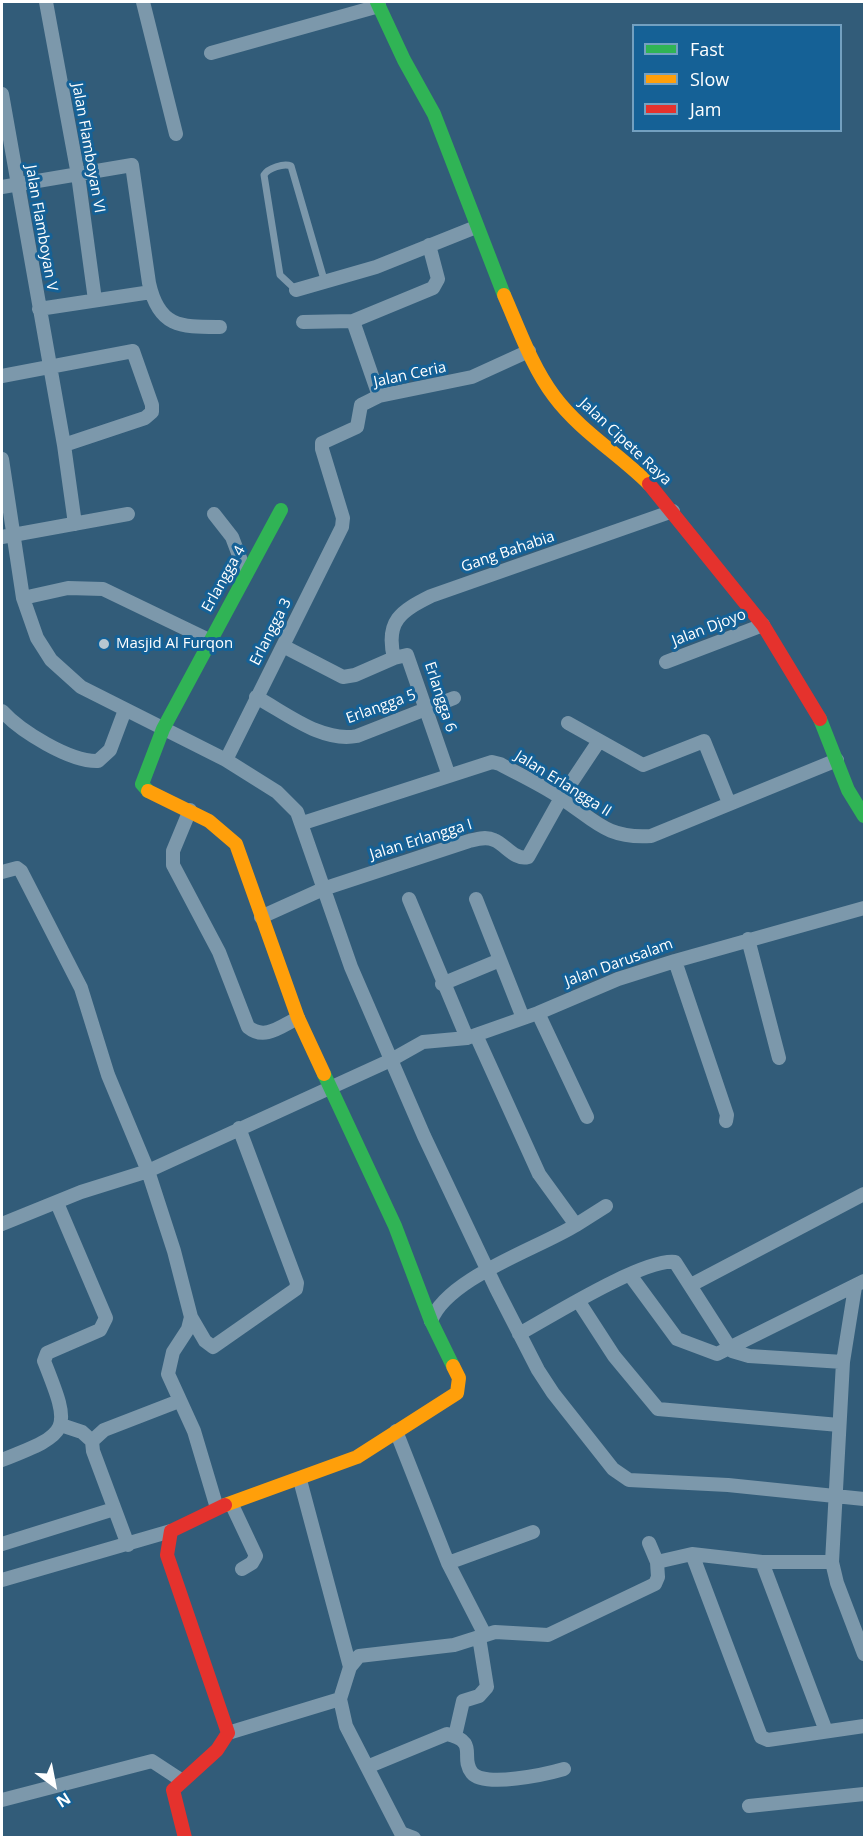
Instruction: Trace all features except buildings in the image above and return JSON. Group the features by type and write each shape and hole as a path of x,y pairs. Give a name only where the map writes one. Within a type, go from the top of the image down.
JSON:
{"street":[{"name":"Jalan Flamboyan VI","path":"46,2 78,175 95,300"},
{"path":"143,2 176,134"},
{"path":"211,53 378,4"},
{"name":"Jalan Cipete Raya","path":"378,4 404,60 434,114 476,227 529,351 553,395 576,421 629,464 673,511 763,625 812,702 848,790 864,816"},
{"name":"Jalan Flamboyan V","path":"2,94 48,367 64,445 75,524"},
{"path":"2,187 132,165 151,292 165,316 182,327 220,327"},
{"path":"296,290 376,267 476,227"},
{"path":"303,322 353,321 436,286 438,279 429,246"},
{"path":"39,309 151,292"},
{"path":"353,321 379,396"},
{"path":"2,376 133,351 152,405 152,412 146,418 64,445"},
{"name":"Jalan Ceria","path":"343,518 322,450 324,441 357,427 360,405 379,396 472,377 529,351"},
{"path":"2,459 8,536 23,598 37,638 57,667 81,687 226,760 282,796 297,812 303,823 323,889 351,967 487,1271 519,1334 553,1393 594,1447 624,1478 728,1485 864,1499"},
{"name":"Erlangga 4","path":"190,810 148,794 142,784 163,729 208,640 281,510"},
{"name":"Gang Bahabia","path":"394,658 391,632 395,622 408,608 431,596 673,511"},
{"path":"8,536 128,514"},
{"path":"214,514 232,537 246,574"},
{"name":"Erlangga 3","path":"226,760 342,527 343,518"},
{"path":"23,598 68,588 103,589 208,640"},
{"name":"Jalan Djoyo","path":"666,662 763,625"},
{"path":"283,646 343,677 355,675 394,658"},
{"name":"Erlangga 6","path":"394,658 402,655 410,658 449,776"},
{"name":"Erlangga 5","path":"256,697 328,735 342,739 357,736 454,698"},
{"path":"2,711 14,724 31,734 76,757 98,762 110,750 125,710"},
{"path":"568,723 643,765 704,741 729,803"},
{"path":"561,798 599,741"},
{"name":"Jalan Erlangga II","path":"303,823 484,764 500,764 561,798 608,832 636,837 651,836 837,760"},
{"name":"Jalan Erlangga I","path":"323,889 483,838 494,840 524,859 533,851 561,798"},
{"path":"2,1580 171,1531 217,1508 232,1505 357,1457 457,1394 460,1387 459,1378 431,1321 395,1226 298,1018 236,844 229,835 190,810 173,851 173,865 219,952 249,1027 256,1033 262,1034 298,1018"},
{"path":"2,872 17,868 21,871 81,988 108,1075 147,1171 174,1251 191,1317 205,1341 213,1347 296,1289 297,1283 240,1128"},
{"path":"261,917 323,889"},
{"path":"476,898 524,1018"},
{"path":"409,899 442,984 539,1174 576,1225"},
{"name":"Jalan Darusalam","path":"2,1224 81,1192 147,1171 391,1059 423,1042 471,1037 538,1013 581,993 675,961 864,908"},
{"path":"748,939 778,1058"},
{"path":"442,984 500,960"},
{"path":"675,961 719,1088 726,1121"},
{"path":"538,1013 587,1117"},
{"path":"691,1285 864,1194"},
{"path":"2,1460 48,1440 58,1432 63,1420 44,1361 47,1353 100,1330 106,1318 57,1203"},
{"path":"431,1321 436,1307 457,1289 576,1225 606,1206"},
{"path":"519,1334 630,1275 663,1261 675,1262 729,1349 749,1356 843,1362"},
{"path":"630,1275 677,1339 715,1353 729,1349 860,1284"},
{"path":"860,1284 843,1362 832,1562 837,1583 864,1654"},
{"path":"579,1302 614,1356 658,1409 839,1425"},
{"path":"191,1317 188,1329 169,1362 168,1374 194,1431 217,1508"},
{"path":"92,1441 104,1430 179,1401"},
{"path":"61,1425 82,1432 92,1441 93,1451 128,1545"},
{"path":"396,1431 448,1563 482,1636 487,1687 479,1696 463,1701 455,1736"},
{"path":"300,1479 350,1667"},
{"path":"232,1505 256,1556 252,1563 242,1569"},
{"path":"2,1544 114,1509"},
{"path":"171,1531 167,1555 228,1733 219,1751 181,1780 173,1790 184,1838"},
{"path":"448,1563 533,1532"},
{"path":"403,1836 346,1726 340,1699 350,1667 359,1656 436,1648 495,1632 548,1635 655,1584 658,1577 657,1562 649,1543"},
{"path":"657,1562 692,1554 762,1562 832,1562"},
{"path":"692,1554 761,1737 768,1740 864,1726"},
{"path":"762,1562 826,1731"},
{"path":"228,1733 340,1699"},
{"path":"367,1767 447,1734 465,1743 470,1771 476,1777 524,1780 564,1769"},
{"path":"2,1800 152,1761 181,1780"},
{"path":"748,1806 864,1794"}],"lane":[{"path":"296,290 280,275 264,175 286,164 291,166 325,283"}],"traffic: fast":[{"path":"377,2 404,60 434,114 504,295"},
{"path":"148,791 142,784 163,729 281,510"},
{"path":"820,719 848,790 864,816"},
{"path":"324,1074 395,1226 431,1321 453,1366"}],"traffic: slow":[{"path":"504,295 532,360 554,396 564,409 649,484"},
{"path":"148,791 209,821 236,844 298,1018 324,1074"},
{"path":"225,1505 357,1457 457,1393 459,1378 453,1366"}],"traffic: jam":[{"path":"649,484 763,625 820,719"},
{"path":"185,1838 173,1790 217,1750 228,1733 167,1555 171,1531 225,1505"}],"place":[{"name":"Masjid Al Furqon","path":"104,644"}]}
